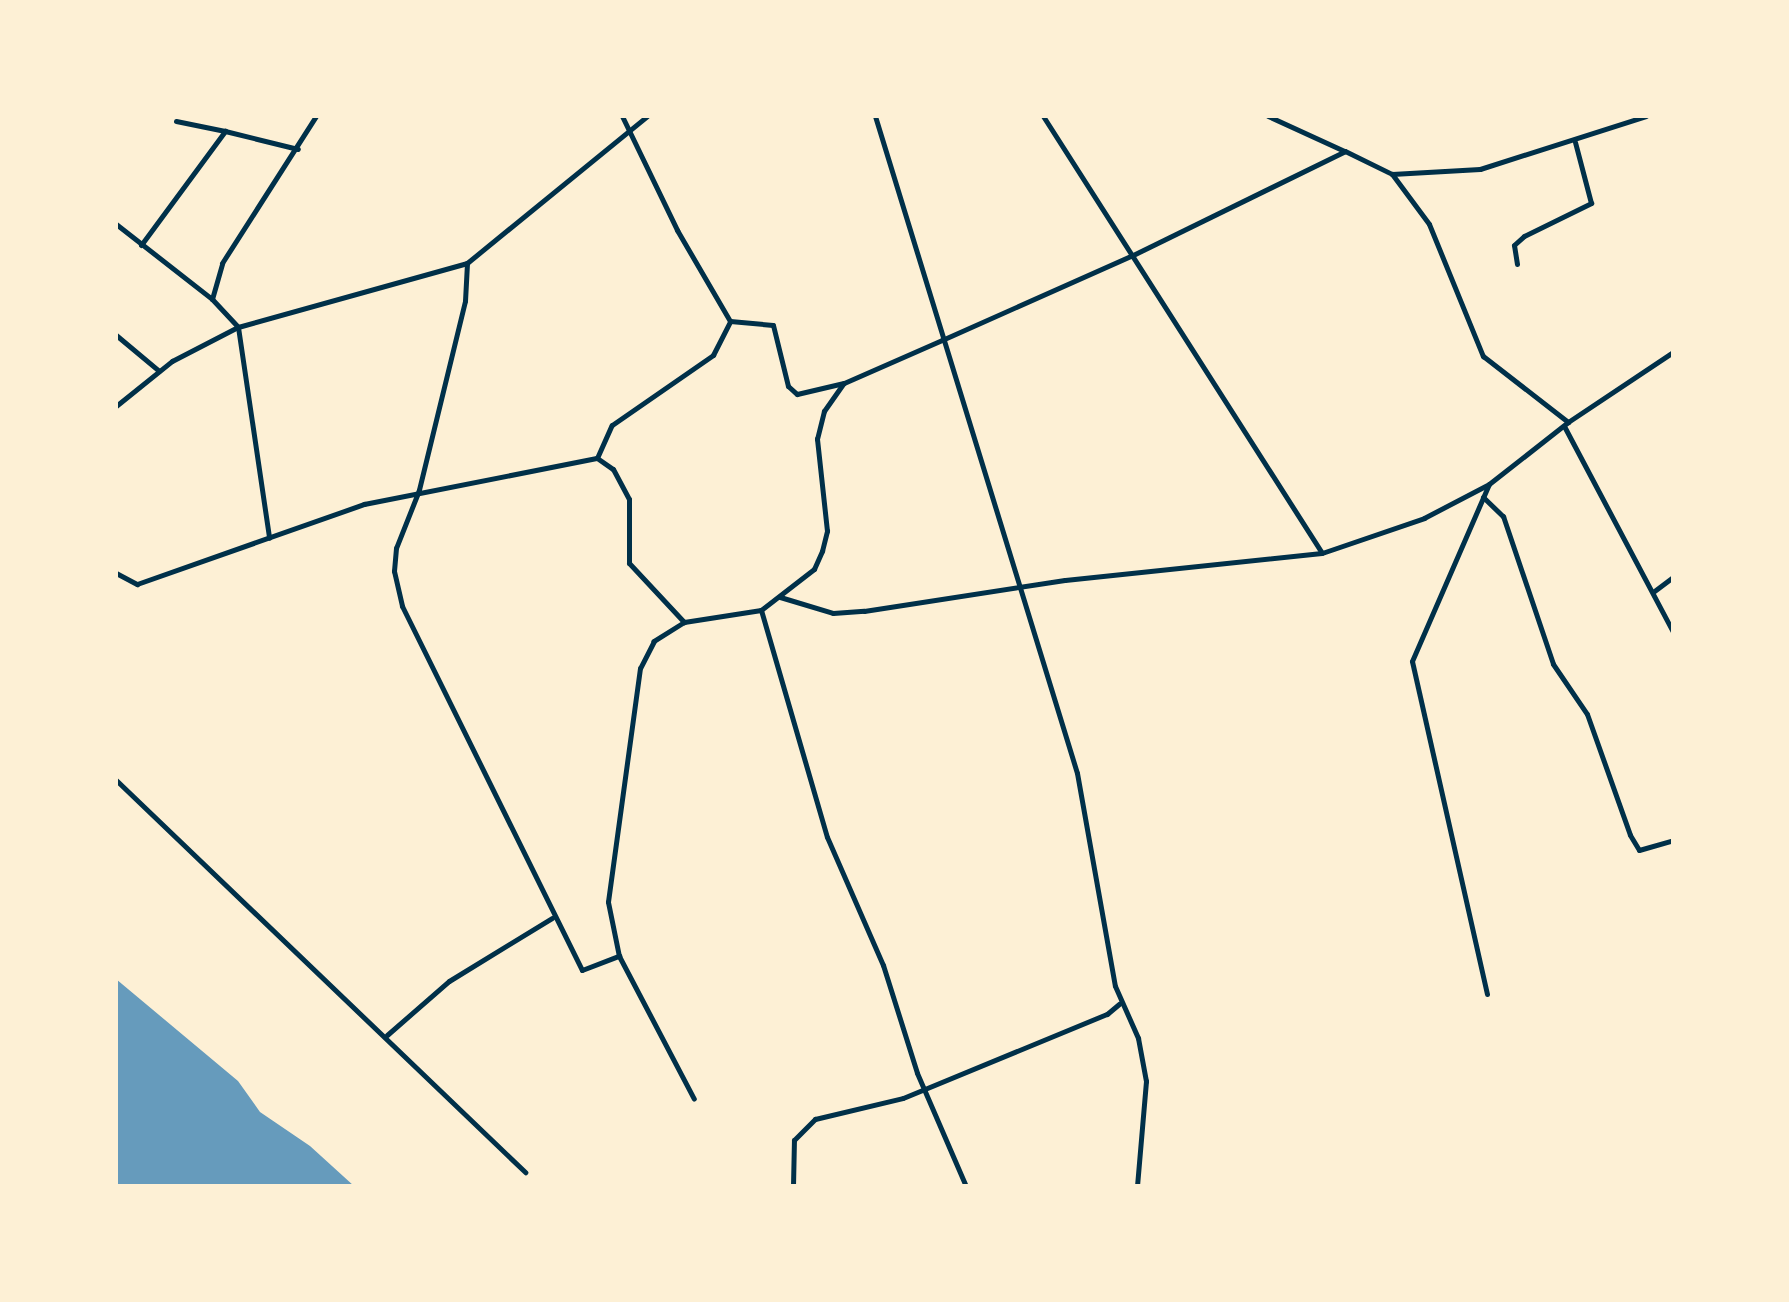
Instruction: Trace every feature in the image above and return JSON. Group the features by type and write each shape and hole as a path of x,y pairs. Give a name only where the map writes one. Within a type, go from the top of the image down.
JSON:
{"street":[{"path":"212,299 222,263 298,149 316,116"},
{"path":"622,116 677,230 730,321"},
{"path":"116,406 159,371 238,327 467,263 647,116"},
{"path":"875,116 1077,773 1119,1004 1138,1038 1146,1081 1137,1186"},
{"path":"1043,116 1322,553"},
{"path":"1268,116 1392,174 1429,224 1483,356 1566,424 1673,632"},
{"path":"1392,174 1480,169 1575,142 1646,116"},
{"path":"176,121 298,149"},
{"path":"141,245 225,131"},
{"path":"1517,264 1514,245 1524,236 1591,203 1575,142"},
{"path":"730,321 773,325 791,392 844,383 1133,255 1345,151"},
{"path":"116,224 212,299 238,327 269,538"},
{"path":"467,263 465,301 419,490 396,548 402,606 552,918 582,970 619,956"},
{"path":"597,458 612,425 713,355 730,321"},
{"path":"116,335 159,371"},
{"path":"780,597 833,613 1017,586 1322,553 1424,518 1489,484 1566,424 1673,352"},
{"path":"694,1099 619,956 608,902 640,668 654,641 684,622 761,610 814,569 827,531 817,439 824,411 844,383"},
{"path":"116,573 137,584 419,490 597,458 613,469 629,499 629,563 684,622"},
{"path":"1487,994 1412,661 1489,484"},
{"path":"1483,497 1503,516 1553,664 1587,714 1598,756 1639,850 1673,840"},
{"path":"1653,592 1673,577"},
{"path":"761,610 827,837 883,965 924,1088 966,1186"},
{"path":"116,780 387,1035 525,1172"},
{"path":"387,1035 449,981 552,918"},
{"path":"793,1186 794,1140 801,1128 924,1088 1107,1014 1119,1004"}],"water":[{"path":"116,979 238,1081 260,1112 310,1146 354,1186 116,1186"}]}
